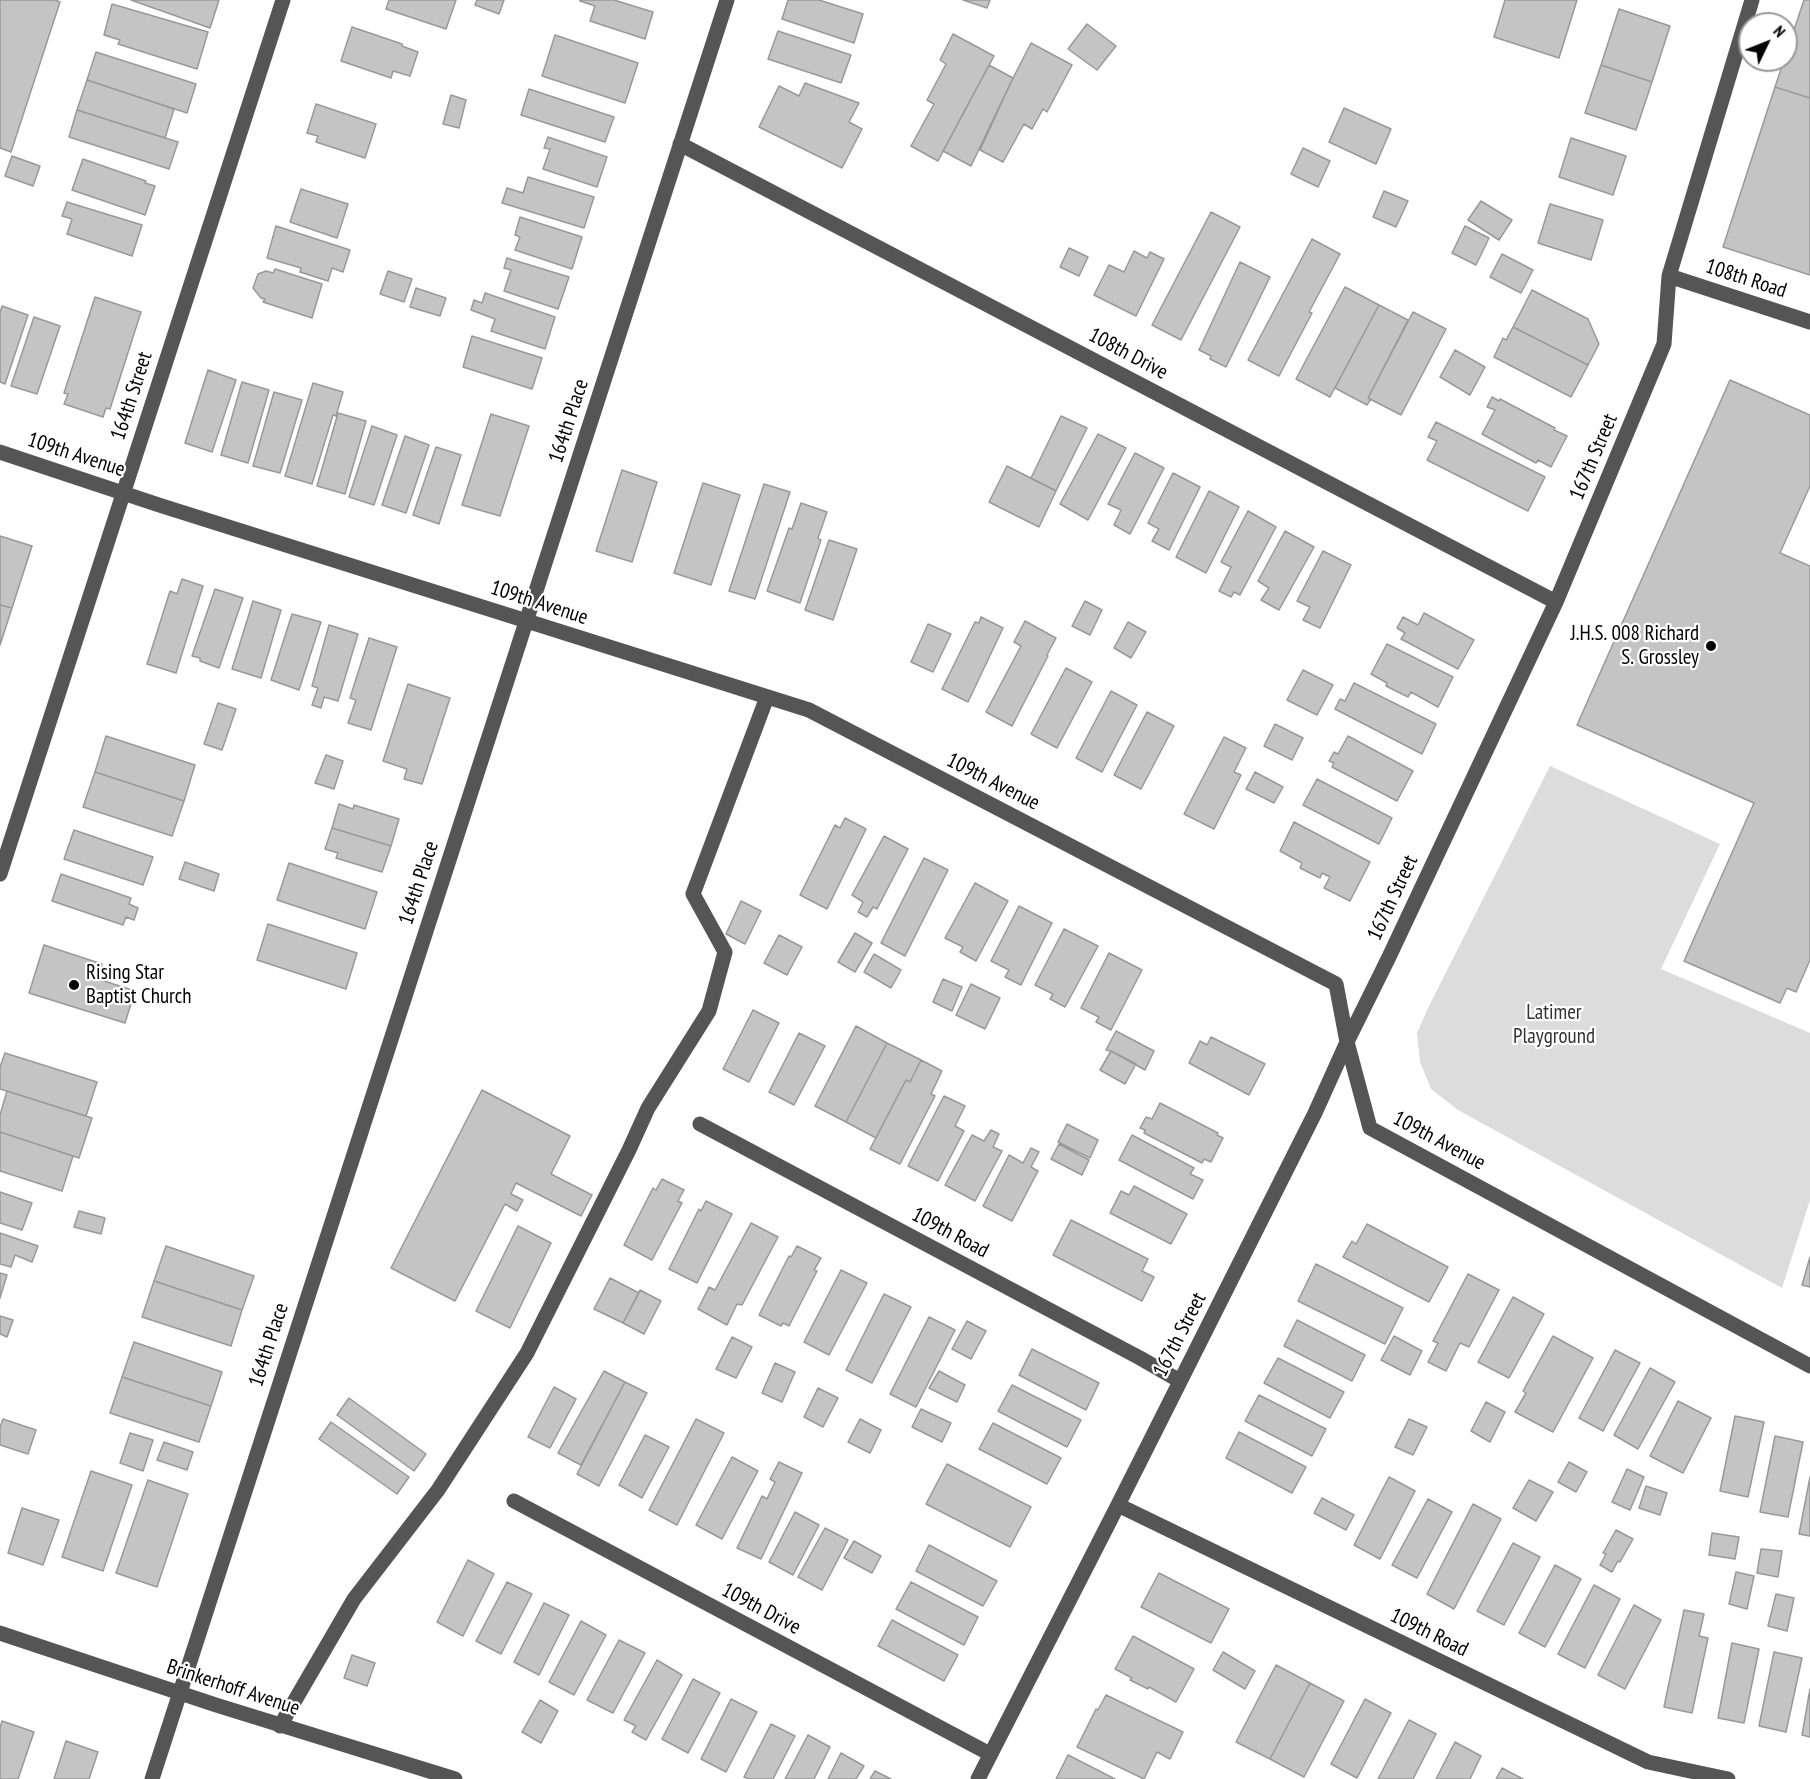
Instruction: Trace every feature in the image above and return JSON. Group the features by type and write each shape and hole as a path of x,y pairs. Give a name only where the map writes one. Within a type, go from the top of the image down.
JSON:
{"street":[{"name":"164th Street","path":"0,874 284,0"},
{"name":"164th Place","path":"152,1779 727,0"},
{"name":"167th Street","path":"978,1779 1119,1505 1315,1113 1556,602 1664,344 1669,276 1752,0"},
{"name":"108th Drive","path":"680,144 1556,602"},
{"name":"108th Road","path":"1669,276 1810,322"},
{"name":"109th Avenue","path":"0,452 809,710 1336,984 1347,1042 1370,1128 1810,1365"},
{"path":"280,1726 354,1599 438,1490 527,1353 648,1108 709,1011 725,952 693,894 767,697"},
{"name":"109th Road","path":"700,1124 1180,1381"},
{"name":"109th Drive","path":"514,1500 990,1754"},
{"name":"109th Road","path":"1119,1505 1648,1762 1728,1779"},
{"name":"Brinkerhoff Avenue","path":"0,1633 280,1726 455,1779"}],"green space":[{"name":"Latimer Playground","path":"1550,766 1720,844 1661,969 1810,1033 1810,1200 1782,1288 1458,1110 1431,1089 1420,1062 1417,1033"}],"building":[{"path":"0,0 55,0 60,2 11,152 0,148"},
{"path":"131,0 219,0 210,28"},
{"path":"389,0 456,0 446,29 386,9"},
{"path":"477,0 504,0 499,14 475,5"},
{"path":"580,0 614,0 653,12 645,39 590,21 595,6"},
{"path":"788,0 819,0 863,14 854,43 782,19"},
{"path":"963,0 990,0 987,8"},
{"path":"1505,0 1577,0 1559,58 1494,37"},
{"path":"1804,0 1810,0 1810,98 1775,87 1780,72 1798,72 1798,18"},
{"path":"112,4 208,32 197,69 118,44 120,40 104,35"},
{"path":"1619,9 1670,26 1652,82 1601,65"},
{"path":"1087,24 1116,46 1097,70 1068,49"},
{"path":"352,27 402,44 418,52 410,76 393,71 391,78 341,61"},
{"path":"778,31 851,55 841,83 768,59"},
{"path":"953,34 994,56 938,161 911,146 934,104 927,100 946,64 940,60"},
{"path":"555,35 638,63 625,103 542,76"},
{"path":"1031,43 1072,65 1047,112 1043,109 1032,129 1024,124 1003,162 980,150"},
{"path":"96,52 196,84 187,113 87,80"},
{"path":"989,65 1013,78 971,166 943,151"},
{"path":"1601,65 1652,82 1636,130 1585,113"},
{"path":"87,80 174,109 165,138 77,110"},
{"path":"805,83 859,103 849,122 862,129 842,168 759,127 779,86 799,96"},
{"path":"1775,87 1810,98 1810,275 1723,247"},
{"path":"529,89 614,117 605,142 521,115"},
{"path":"451,95 466,100 459,128 443,124"},
{"path":"316,104 376,124 365,158 316,142 318,136 307,133"},
{"path":"1344,108 1391,129 1376,164 1329,142"},
{"path":"77,110 178,142 169,169 69,137"},
{"path":"548,137 607,157 597,187 543,169 550,149 544,148"},
{"path":"1571,138 1626,156 1613,195 1559,177"},
{"path":"1303,148 1330,161 1318,187 1291,174"},
{"path":"12,156 40,166 33,186 5,176"},
{"path":"83,159 155,186 145,215 72,190"},
{"path":"528,177 594,197 584,228 502,203 507,188 523,193"},
{"path":"301,189 348,204 337,238 290,222"},
{"path":"1384,191 1408,201 1396,227 1373,217"},
{"path":"1481,201 1512,220 1499,240 1468,220"},
{"path":"67,202 142,225 132,256 67,234 72,219 62,216"},
{"path":"1550,204 1603,220 1591,260 1538,243"},
{"path":"1211,212 1240,227 1181,340 1152,325"},
{"path":"520,217 582,237 572,269 515,250 520,237 515,235"},
{"path":"276,226 350,250 343,272 332,268 328,281 300,272 301,268 267,258"},
{"path":"1465,226 1489,238 1476,265 1452,253"},
{"path":"1312,239 1340,254 1279,376 1248,360"},
{"path":"1069,248 1088,257 1079,276 1060,267"},
{"path":"1134,251 1147,258 1150,252 1164,259 1136,316 1094,295 1109,265 1124,272"},
{"path":"1502,254 1533,270 1521,293 1490,277"},
{"path":"507,258 569,277 558,309 504,291 511,270 504,268"},
{"path":"1240,262 1270,277 1226,367 1199,350"},
{"path":"275,269 322,284 312,318 263,302 265,299 261,298 253,288 258,274 266,271 273,273"},
{"path":"388,271 412,279 404,302 380,294"},
{"path":"1345,287 1379,305 1330,397 1296,379"},
{"path":"416,288 446,298 440,316 410,307"},
{"path":"1532,290 1588,319 1599,344 1588,365 1513,327"},
{"path":"485,293 555,317 545,349 491,331 495,319 471,310 474,300 482,303"},
{"path":"95,297 141,312 110,409 106,408 103,417 64,404 68,394 64,393"},
{"path":"1379,305 1408,320 1368,398 1371,399 1367,405 1335,388"},
{"path":"2,306 28,315 5,384 0,382 0,313"},
{"path":"1413,312 1446,329 1401,415 1368,398"},
{"path":"34,317 60,326 37,394 11,386"},
{"path":"1513,327 1588,365 1571,397 1494,357 1503,338 1506,340"},
{"path":"472,336 542,358 532,389 463,367"},
{"path":"1455,350 1485,367 1470,395 1440,377"},
{"path":"208,370 236,380 212,452 185,443"},
{"name":"J.H.S. 008 Richard S. Grossley","path":"1730,380 1810,415 1810,486 1780,553 1810,566 1810,960 1796,992 1787,988 1780,1003 1684,961 1754,803 1577,725"},
{"path":"242,382 269,390 248,463 221,455"},
{"path":"313,383 343,392 336,416 333,415 312,484 285,476"},
{"path":"274,392 302,400 280,473 253,466"},
{"path":"1492,397 1499,401 1500,399 1567,436 1551,467 1538,460 1536,463 1482,434 1495,410 1487,407"},
{"path":"338,413 366,421 345,494 317,486"},
{"path":"491,414 529,426 500,516 462,505"},
{"path":"1061,416 1087,428 1056,491 1031,478"},
{"path":"1436,422 1545,477 1528,511 1427,460 1437,441 1428,437"},
{"path":"372,426 397,435 374,505 349,497"},
{"path":"1098,434 1126,448 1088,520 1060,504"},
{"path":"405,436 429,445 406,513 382,505"},
{"path":"436,447 461,455 439,524 413,515"},
{"path":"1135,453 1164,468 1130,534 1114,525 1121,510 1108,504"},
{"path":"1007,466 1056,491 1039,527 989,502"},
{"path":"622,470 657,482 632,562 596,551"},
{"path":"1173,473 1200,487 1169,550 1152,541 1159,529 1148,523"},
{"path":"703,483 740,495 711,585 674,573"},
{"path":"764,484 790,492 755,599 729,591"},
{"path":"1209,491 1239,507 1206,573 1176,557"},
{"path":"801,503 827,512 818,538 821,540 800,603 767,591 789,528 792,529"},
{"path":"1248,511 1276,527 1240,595 1234,592 1231,597 1219,591 1231,567 1221,562"},
{"path":"1285,531 1314,547 1279,610 1261,600 1269,588 1258,581"},
{"path":"0,536 32,546 12,608 0,605"},
{"path":"829,540 857,549 833,620 805,610"},
{"path":"1323,551 1351,565 1320,628 1303,620 1310,607 1297,601"},
{"path":"182,579 203,586 176,673 147,664 170,591 177,594"},
{"path":"215,589 243,598 219,668 192,656"},
{"path":"253,601 281,610 261,678 232,669"},
{"path":"1085,601 1102,610 1090,635 1072,626"},
{"path":"0,605 12,608 0,645"},
{"path":"1424,613 1474,640 1458,669 1401,639 1405,633 1397,628 1403,617 1418,625"},
{"path":"292,614 321,622 299,690 271,680"},
{"path":"981,617 1003,628 968,702 942,689 975,622 979,623"},
{"path":"1025,621 1056,638 1012,726 986,712 1021,646 1014,642"},
{"path":"1128,622 1146,632 1131,658 1114,648"},
{"path":"928,624 951,634 933,672 911,662"},
{"path":"329,625 358,634 338,701 324,697 321,708 312,705 318,688 312,686"},
{"path":"369,638 397,647 371,730 348,723 356,700 350,698"},
{"path":"1387,644 1453,677 1438,707 1411,692 1408,697 1386,686 1387,683 1371,674"},
{"path":"1066,668 1092,682 1057,748 1031,734"},
{"path":"1303,670 1333,685 1317,715 1287,700"},
{"path":"1354,683 1436,724 1422,754 1335,709 1340,699 1345,701"},
{"path":"408,684 450,698 422,784 404,779 407,769 383,761"},
{"path":"1111,691 1137,705 1102,772 1076,758"},
{"path":"218,703 236,709 222,750 204,744"},
{"path":"1147,712 1174,726 1141,789 1114,775"},
{"path":"1275,724 1303,738 1292,760 1264,746"},
{"path":"106,736 195,765 184,801 95,772"},
{"path":"1348,736 1413,771 1397,801 1332,767 1334,763 1329,761 1334,752 1338,754"},
{"path":"1224,737 1246,748 1234,772 1241,775 1214,829 1184,814"},
{"path":"326,755 343,761 334,789 315,783"},
{"path":"95,772 184,801 172,836 83,807"},
{"path":"1255,772 1283,787 1274,803 1246,789"},
{"path":"1317,779 1392,818 1379,844 1303,805"},
{"path":"339,804 353,809 354,805 399,819 391,846 332,828"},
{"path":"845,818 866,829 827,909 800,895 835,825 840,828"},
{"path":"1294,822 1370,862 1350,901 1324,888 1330,877 1322,873 1320,878 1300,868 1302,863 1280,851"},
{"path":"332,828 391,846 382,872 336,858 338,853 325,849"},
{"path":"74,830 153,857 143,885 64,859"},
{"path":"884,836 908,849 877,909 873,907 867,917 858,912 863,902 852,895"},
{"path":"924,858 948,870 905,956 881,943"},
{"path":"185,862 219,874 214,891 179,879"},
{"path":"289,863 377,892 365,929 277,900"},
{"path":"61,874 131,898 129,904 138,908 134,920 126,917 123,925 52,901"},
{"path":"975,883 1008,901 976,961 960,952 963,947 945,938"},
{"path":"741,901 761,911 745,944 726,934"},
{"path":"1019,906 1052,923 1021,985 1005,977 1009,970 991,961"},
{"path":"268,924 357,953 346,989 257,960"},
{"path":"1064,929 1098,946 1065,1007 1050,999 1053,994 1035,985"},
{"path":"855,933 872,943 855,972 838,962"},
{"path":"779,935 802,947 787,975 764,963"},
{"name":"Rising Star Baptist Church","path":"44,945 102,964 98,979 135,991 125,1023 29,993"},
{"path":"1109,953 1142,970 1111,1030 1096,1022 1099,1017 1081,1008"},
{"path":"874,954 901,970 891,988 864,972"},
{"path":"943,979 962,987 952,1011 933,1002"},
{"path":"971,984 1000,998 985,1029 956,1015"},
{"path":"753,1010 779,1023 749,1082 723,1069"},
{"path":"856,1026 887,1043 846,1122 815,1106"},
{"path":"1116,1031 1154,1051 1145,1070 1106,1050"},
{"path":"799,1033 825,1046 794,1105 769,1092"},
{"path":"1211,1037 1265,1064 1249,1095 1189,1063 1200,1041 1207,1045"},
{"path":"887,1043 921,1060 910,1082 906,1080 876,1138 846,1122"},
{"path":"1111,1051 1136,1064 1125,1084 1100,1070"},
{"path":"5,1053 97,1082 86,1116 0,1089 0,1067"},
{"path":"921,1060 942,1071 931,1094 935,1096 900,1164 870,1149 906,1080 910,1082"},
{"path":"482,1090 570,1136 551,1174 592,1195 581,1216 516,1183 511,1194 523,1200 517,1211 505,1204 455,1301 391,1268"},
{"path":"7,1091 92,1118 79,1158 0,1132 0,1115"},
{"path":"944,1096 965,1106 955,1126 964,1131 938,1181 908,1166"},
{"path":"1160,1103 1218,1133 1217,1135 1223,1138 1211,1162 1204,1159 1202,1163 1144,1133 1145,1130 1140,1128 1146,1117 1152,1119"},
{"path":"1067,1124 1098,1140 1090,1158 1058,1142"},
{"path":"991,1130 999,1134 993,1147 1002,1151 975,1201 945,1185 972,1135 984,1141"},
{"path":"0,1132 73,1156 62,1191 0,1171"},
{"path":"1132,1135 1194,1168 1190,1174 1203,1180 1193,1199 1119,1160"},
{"path":"1059,1144 1089,1160 1082,1175 1051,1159"},
{"path":"1031,1148 1039,1152 1031,1167 1038,1171 1012,1221 983,1206 1009,1155 1023,1163"},
{"path":"662,1179 684,1190 678,1201 682,1203 652,1260 624,1245 653,1188 656,1190"},
{"path":"1134,1186 1187,1214 1171,1244 1110,1213 1121,1191 1129,1195"},
{"path":"0,1192 32,1203 22,1230 0,1223"},
{"path":"706,1201 732,1214 697,1283 669,1269 699,1209 701,1211"},
{"path":"79,1211 105,1218 101,1234 74,1227"},
{"path":"1071,1220 1148,1259 1142,1271 1154,1277 1142,1301 1053,1255"},
{"path":"751,1223 778,1237 742,1305 737,1304 727,1325 698,1309 709,1287 715,1290"},
{"path":"1367,1224 1448,1267 1429,1302 1343,1257 1352,1241 1356,1244"},
{"path":"518,1226 551,1243 510,1328 476,1311"},
{"path":"0,1233 38,1246 32,1262 15,1255 11,1267 0,1264"},
{"path":"166,1246 254,1276 242,1310 154,1281"},
{"path":"797,1246 821,1258 814,1270 817,1271 789,1326 783,1323 781,1326 759,1315 789,1256 791,1257"},
{"path":"1810,1257 1810,1287 1802,1285"},
{"path":"1316,1264 1403,1308 1385,1344 1298,1301"},
{"path":"841,1270 867,1283 829,1355 804,1342"},
{"path":"0,1273 7,1275 0,1298"},
{"path":"1468,1274 1499,1290 1469,1347 1460,1343 1446,1371 1428,1362 1438,1343 1433,1341"},
{"path":"610,1278 639,1293 623,1323 594,1309"},
{"path":"154,1281 242,1310 231,1346 142,1317"},
{"path":"640,1290 661,1301 644,1334 623,1323"},
{"path":"884,1294 911,1307 872,1383 846,1370"},
{"path":"1513,1297 1544,1314 1509,1378 1478,1362"},
{"path":"0,1316 13,1320 7,1337 0,1334"},
{"path":"929,1317 955,1330 916,1407 890,1394"},
{"path":"1297,1320 1365,1355 1352,1381 1284,1346"},
{"path":"967,1321 986,1331 971,1359 952,1349"},
{"path":"1394,1336 1422,1351 1410,1375 1381,1360"},
{"path":"1553,1336 1593,1358 1553,1432 1515,1412 1526,1393 1523,1391"},
{"path":"732,1337 752,1347 736,1378 716,1369"},
{"path":"134,1342 222,1372 211,1406 122,1377"},
{"path":"1032,1349 1099,1383 1086,1410 1019,1375"},
{"path":"1615,1350 1640,1363 1603,1431 1579,1418"},
{"path":"1278,1358 1344,1392 1330,1418 1264,1383"},
{"path":"775,1363 795,1372 782,1402 762,1393"},
{"path":"1650,1368 1675,1382 1638,1449 1614,1435"},
{"path":"604,1371 625,1382 581,1465 558,1453"},
{"path":"939,1371 965,1385 957,1402 929,1388"},
{"path":"122,1377 211,1406 199,1442 110,1413"},
{"path":"625,1382 647,1393 599,1486 577,1474"},
{"path":"1012,1385 1081,1420 1067,1447 998,1411"},
{"path":"554,1387 576,1399 550,1448 528,1437"},
{"path":"818,1388 838,1398 823,1427 804,1417"},
{"path":"1259,1395 1326,1429 1312,1456 1245,1421"},
{"path":"349,1398 426,1454 414,1471 337,1415"},
{"path":"1678,1401 1711,1418 1683,1473 1650,1456"},
{"path":"1486,1402 1505,1412 1490,1442 1471,1431"},
{"path":"921,1409 951,1423 942,1442 912,1427"},
{"path":"1735,1416 1764,1422 1748,1497 1720,1491"},
{"path":"3,1419 36,1430 28,1454 0,1445 0,1427"},
{"path":"696,1419 724,1433 677,1525 649,1510"},
{"path":"860,1419 881,1430 870,1453 848,1442"},
{"path":"1409,1419 1427,1427 1413,1455 1395,1447"},
{"path":"331,1422 409,1477 397,1494 319,1439"},
{"path":"993,1423 1061,1458 1047,1484 979,1449"},
{"path":"1239,1432 1306,1467 1292,1493 1226,1458"},
{"path":"130,1433 153,1440 143,1471 120,1463"},
{"path":"645,1435 669,1447 642,1498 619,1485"},
{"path":"1775,1436 1803,1442 1788,1517 1760,1512"},
{"path":"164,1442 193,1452 187,1470 157,1460"},
{"path":"732,1457 758,1471 722,1539 696,1525"},
{"path":"779,1462 802,1473 761,1559 737,1548 762,1496 767,1499 775,1482 770,1479"},
{"path":"1569,1462 1587,1472 1576,1492 1558,1482"},
{"path":"947,1464 1031,1507 1010,1547 926,1504"},
{"path":"1627,1469 1644,1477 1630,1510 1612,1502"},
{"path":"91,1471 132,1485 103,1571 62,1557"},
{"path":"1389,1477 1415,1491 1380,1559 1354,1545"},
{"path":"1810,1477 1810,1536 1799,1534"},
{"path":"148,1480 188,1494 157,1587 116,1573"},
{"path":"1529,1480 1553,1492 1536,1521 1513,1508"},
{"path":"1646,1486 1667,1493 1660,1515 1639,1508"},
{"path":"1322,1498 1354,1515 1346,1530 1314,1513"},
{"path":"1428,1499 1452,1512 1417,1578 1392,1565"},
{"path":"1473,1504 1501,1519 1454,1609 1427,1594"},
{"path":"22,1508 59,1520 43,1565 8,1553"},
{"path":"795,1512 819,1525 793,1575 769,1562"},
{"path":"825,1528 848,1540 822,1590 798,1577"},
{"path":"1616,1530 1633,1539 1612,1572 1600,1565 1606,1554 1603,1553"},
{"path":"1712,1533 1739,1537 1735,1559 1709,1555"},
{"path":"854,1541 881,1556 872,1573 844,1558"},
{"path":"1513,1543 1540,1557 1504,1625 1477,1611"},
{"path":"929,1545 997,1581 983,1606 916,1571"},
{"path":"1761,1549 1782,1551 1778,1577 1757,1573"},
{"path":"468,1560 494,1574 463,1636 437,1622"},
{"path":"1555,1565 1581,1579 1545,1647 1519,1633"},
{"path":"1736,1572 1754,1576 1747,1609 1729,1604"},
{"path":"1159,1573 1229,1609 1211,1643 1141,1607"},
{"path":"507,1582 532,1594 501,1654 476,1641"},
{"path":"911,1582 978,1617 964,1645 896,1609"},
{"path":"1594,1585 1620,1599 1585,1668 1558,1654"},
{"path":"1776,1594 1794,1598 1787,1631 1768,1626"},
{"path":"544,1603 569,1615 539,1675 514,1662"},
{"path":"1634,1605 1661,1620 1625,1689 1598,1675"},
{"path":"1684,1610 1704,1614 1699,1636 1708,1638 1692,1713 1664,1707"},
{"path":"892,1620 958,1655 944,1681 878,1646"},
{"path":"581,1621 606,1635 574,1695 549,1682"},
{"path":"1133,1636 1194,1669 1176,1702 1149,1687 1148,1689 1130,1680 1132,1678 1115,1669"},
{"path":"619,1640 645,1653 613,1713 587,1700"},
{"path":"1732,1643 1759,1649 1744,1723 1718,1718"},
{"path":"1223,1652 1255,1671 1245,1689 1213,1670"},
{"path":"1774,1652 1802,1658 1786,1732 1759,1726"},
{"path":"352,1655 375,1663 367,1686 344,1678"},
{"path":"657,1660 682,1675 646,1740 632,1732 636,1726 624,1720"},
{"path":"1276,1665 1310,1683 1270,1759 1236,1742"},
{"path":"693,1679 720,1693 688,1753 662,1739"},
{"path":"1310,1683 1344,1701 1304,1777 1270,1759"},
{"path":"1810,1689 1810,1737 1802,1735"},
{"path":"1106,1695 1183,1732 1170,1759 1157,1752 1144,1779 1077,1747 1096,1709 1098,1710"},
{"path":"731,1699 757,1712 726,1772 701,1759"},
{"path":"1365,1699 1391,1713 1357,1778 1331,1764"},
{"path":"540,1700 558,1711 541,1743 522,1732"},
{"path":"1409,1720 1436,1734 1413,1779 1378,1779"},
{"path":"2,1721 34,1732 18,1779 0,1779"},
{"path":"771,1724 795,1736 773,1779 744,1777"},
{"path":"808,1735 830,1747 814,1779 785,1779"},
{"path":"66,1741 98,1752 89,1779 54,1779"},
{"path":"1455,1742 1481,1756 1470,1779 1436,1779"},
{"path":"841,1753 864,1766 856,1779 828,1779"},
{"path":"1068,1755 1115,1779 1056,1779"},
{"path":"1502,1768 1523,1779 1496,1779"},
{"path":"875,1771 891,1779 870,1779"}],"place":[{"name":"J.H.S. 008 Richard S. Grossley","path":"1711,646"},
{"name":"Rising Star Baptist Church","path":"74,985"}]}
